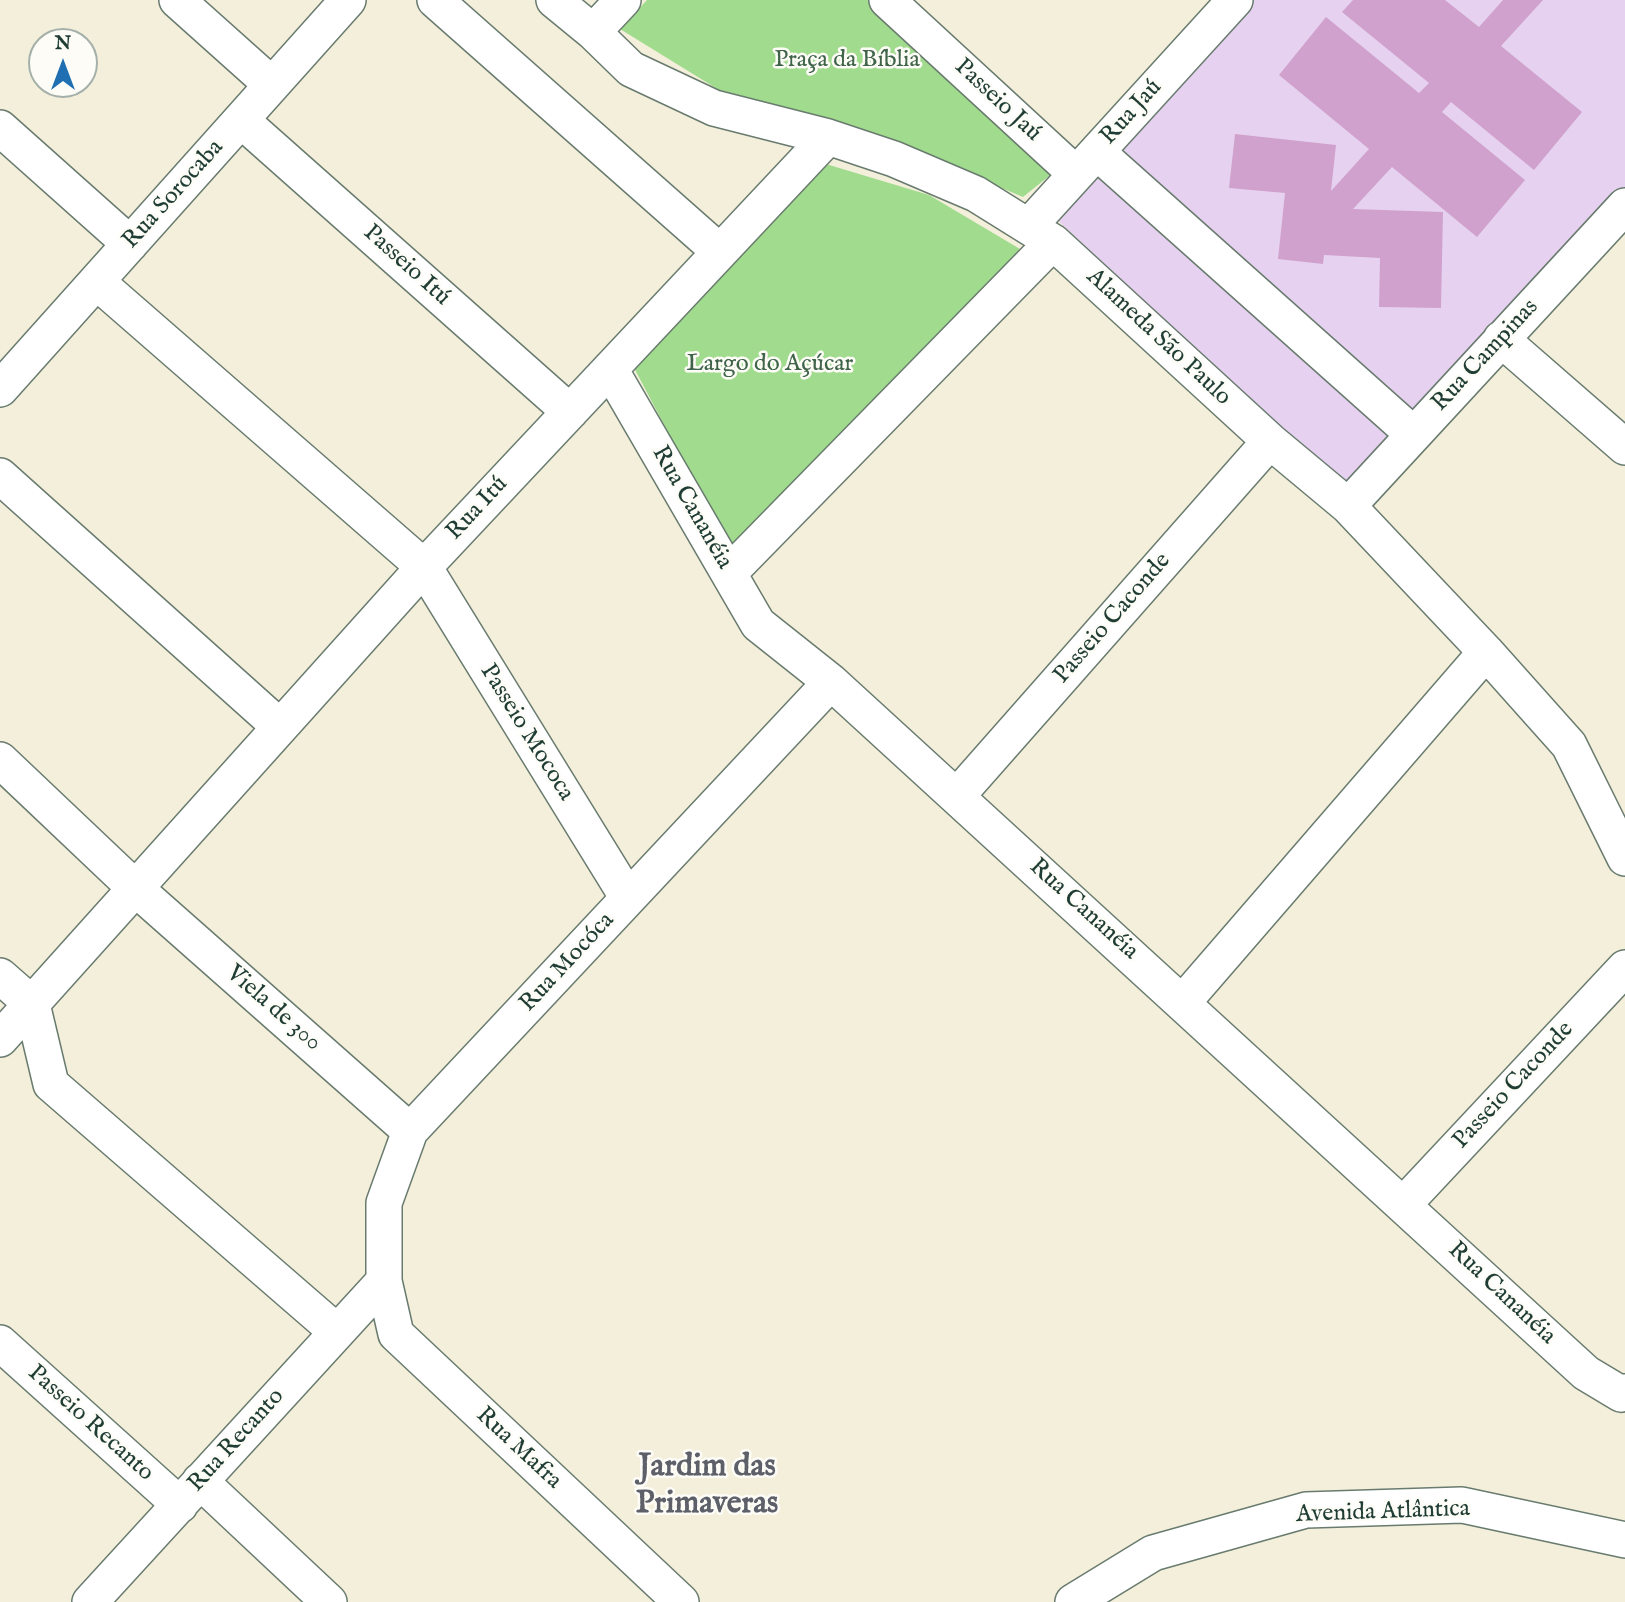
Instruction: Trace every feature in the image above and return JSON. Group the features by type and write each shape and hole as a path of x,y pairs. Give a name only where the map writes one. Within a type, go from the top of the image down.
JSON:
{"street":[{"path":"177,0 272,85"},
{"name":"Rua Sorocaba","path":"0,389 348,0"},
{"path":"435,0 720,252"},
{"name":"Alameda São Paulo","path":"554,0 593,32 631,69 714,108 828,137 894,159 976,194 1041,234 1270,441 1348,506 1486,652 1569,745 1625,858"},
{"path":"593,32 623,0"},
{"name":"Passeio Jaú","path":"887,0 1413,434"},
{"name":"Rua Jaú","path":"729,573 1041,234 1087,163 1235,0"},
{"name":"Passeio Itú","path":"241,120 570,412"},
{"path":"0,128 130,244"},
{"name":"Rua Itú","path":"0,1039 424,567 828,137"},
{"name":"Rua Campinas","path":"1348,506 1625,206"},
{"path":"97,282 424,567"},
{"path":"1501,339 1625,447"},
{"name":"Rua Cananéia","path":"610,369 758,624 831,682 1184,1001 1586,1373 1621,1394 1625,1392"},
{"name":"Passeio Caconde","path":"957,796 1270,441"},
{"path":"0,476 280,727"},
{"name":"Passeio Mococa","path":"424,567 628,898"},
{"path":"1184,1001 1486,652"},
{"name":"Rua Mocóca","path":"384,1281 384,1203 410,1131 831,682"},
{"name":"Viela de 300","path":"0,760 135,888 410,1131"},
{"name":"Passeio Caconde","path":"1404,1205 1625,968"},
{"path":"0,976 32,1004 51,1084 337,1332"},
{"name":"Rua Recanto","path":"90,1602 384,1281"},
{"name":"Rua Mafra","path":"384,1281 396,1334 681,1602"},
{"name":"Passeio Recanto","path":"0,1343 329,1602"},
{"name":"Avenida Atlântica","path":"1073,1602 1153,1553 1306,1510 1462,1505 1625,1540"}],"shaded area":[{"path":"1249,0 1625,0 1625,188 1347,492 1052,215"}],"green space":[{"name":"Praça da Bíblia","path":"647,0 872,0 1059,168 1023,197 854,126 719,90 620,29"},
{"name":"Largo do Açúcar","path":"826,164 929,195 1020,249 730,550 632,364"}],"building":[{"path":"1353,0 1445,0 1479,27 1503,0 1543,0 1501,46 1582,112 1534,170 1451,102 1442,112 1525,180 1477,237 1392,167 1353,209 1443,212 1441,308 1379,307 1380,258 1324,255 1323,264 1278,259 1285,193 1229,188 1235,134 1336,145 1331,191 1369,149 1279,75 1326,17 1419,93 1429,83 1342,12"}],"district":[{"name":"Jardim das Primaveras","path":"707,1486"}]}
